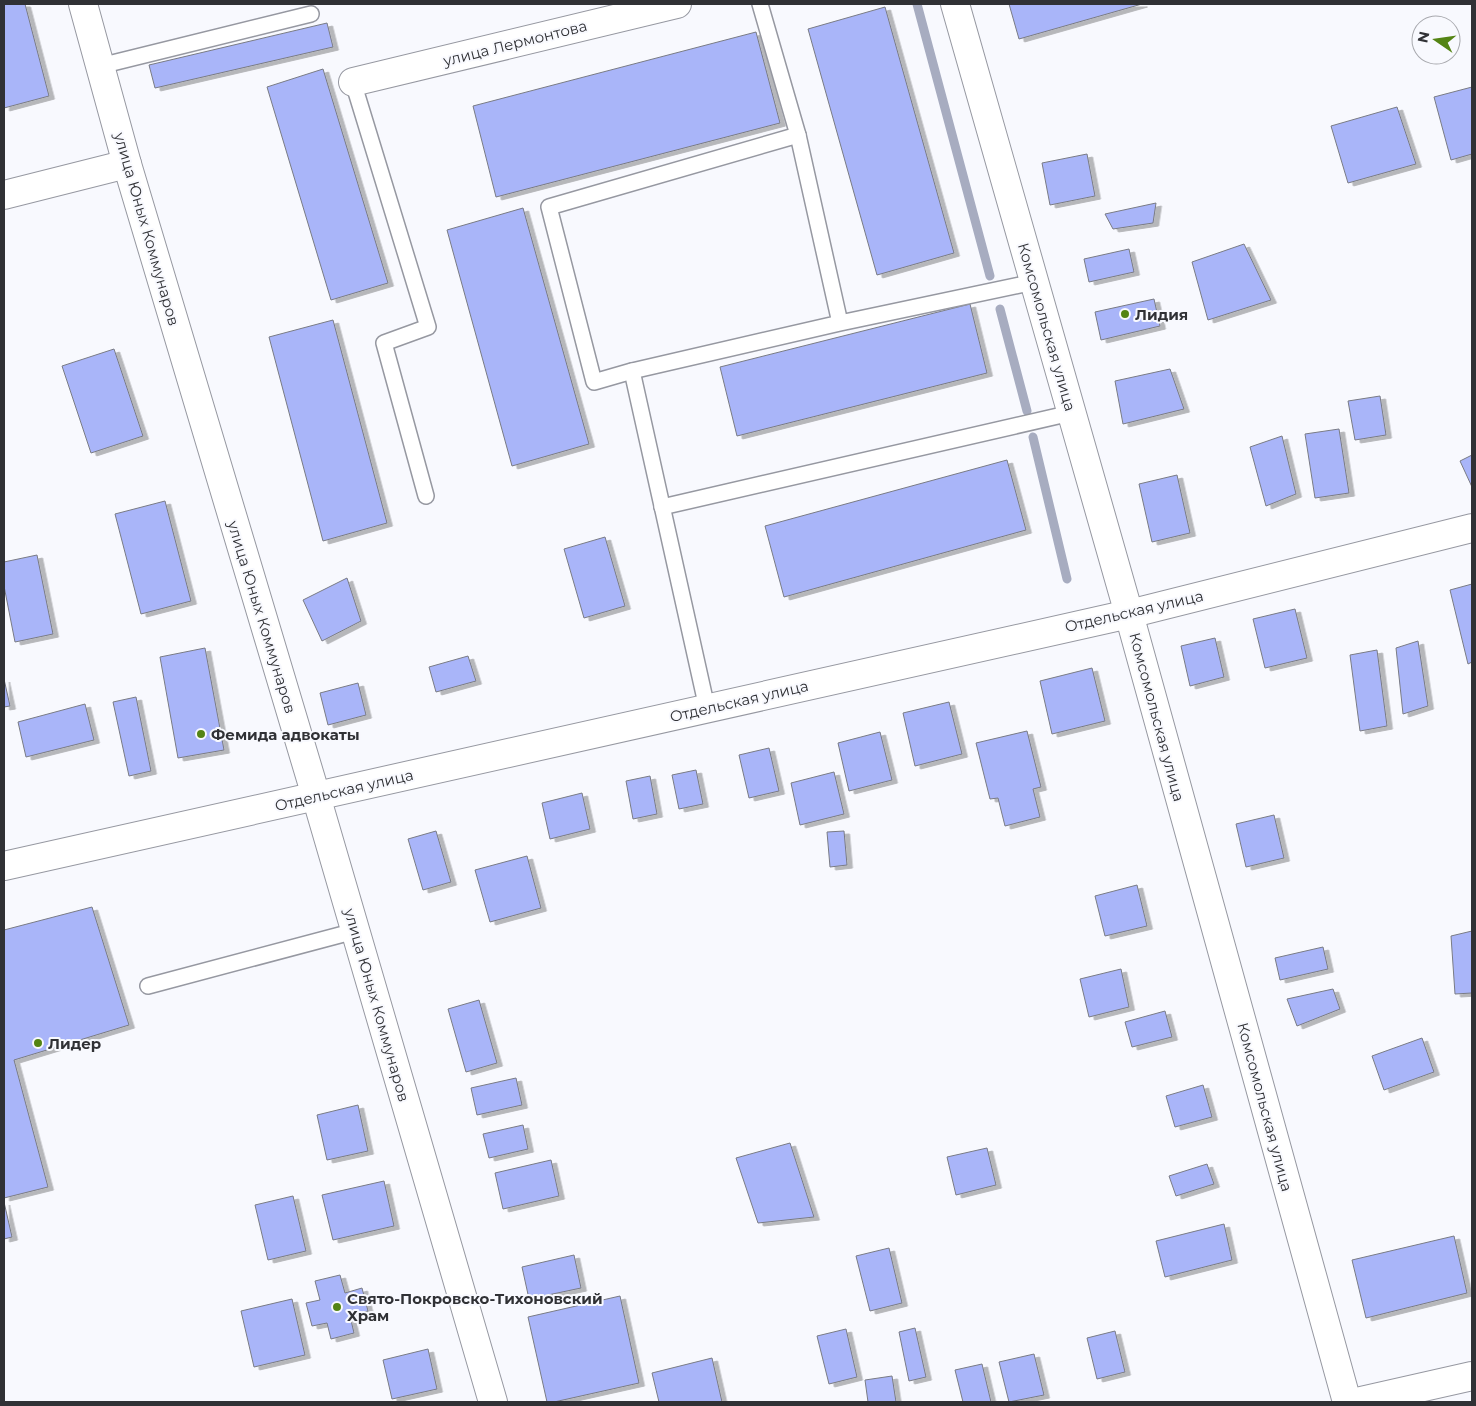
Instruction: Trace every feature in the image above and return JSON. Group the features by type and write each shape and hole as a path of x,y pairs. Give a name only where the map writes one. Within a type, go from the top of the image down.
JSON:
{"street":[{"name":"улица Юных Коммунаров","path":"83,4 127,164 316,796 493,1402"},
{"name":"улица Лермонтова","path":"353,82 678,4"},
{"name":"Комсомольская улица","path":"955,4 1128,614 1347,1402"},
{"path":"4,195 127,164"},
{"name":"Отдельская улица","path":"4,866 1128,614 1472,528"},
{"path":"1357,1402 1472,1376"}],"lane":[{"path":"760,4 798,135 840,323"},
{"path":"100,66 311,14"},
{"path":"353,82 428,327 384,344 426,496"},
{"path":"798,135 549,207 594,382 840,323 1034,282"},
{"path":"632,372 707,708"},
{"path":"662,507 1071,413"},
{"path":"148,986 355,931"}],"building":[{"path":"4,4 25,4 49,96 4,108"},
{"path":"1009,4 1142,4 1019,39"},
{"path":"885,7 954,253 877,275 808,29"},
{"path":"327,23 333,47 155,88 149,65"},
{"path":"756,32 780,123 496,197 473,106"},
{"path":"323,69 388,283 331,300 267,87"},
{"path":"1472,87 1472,154 1451,160 1434,97"},
{"path":"1397,107 1416,164 1348,183 1331,126"},
{"path":"1087,154 1095,196 1050,205 1042,163"},
{"path":"1156,203 1153,223 1113,229 1105,214"},
{"path":"523,208 589,444 512,466 447,230"},
{"path":"1244,244 1271,300 1208,320 1192,262"},
{"path":"1129,249 1134,272 1089,282 1084,259"},
{"path":"1154,299 1160,326 1101,340 1095,312"},
{"path":"970,304 987,373 737,436 720,367"},
{"path":"333,320 387,523 323,541 269,337"},
{"path":"114,349 143,436 91,453 62,366"},
{"path":"1170,369 1184,409 1123,424 1115,381"},
{"path":"1380,396 1386,435 1355,440 1348,401"},
{"path":"1339,429 1349,493 1315,498 1305,434"},
{"path":"1282,436 1296,494 1266,506 1250,447"},
{"path":"1472,455 1472,487 1460,461"},
{"path":"1007,460 1026,530 784,597 765,526"},
{"path":"1177,475 1190,533 1152,542 1139,484"},
{"path":"165,501 191,601 141,614 115,514"},
{"path":"605,537 625,606 584,618 564,549"},
{"path":"37,555 53,634 15,642 4,586 4,562"},
{"path":"347,578 361,621 322,641 303,600"},
{"path":"1472,584 1472,662 1468,664 1450,590"},
{"path":"1295,609 1307,658 1265,668 1253,619"},
{"path":"1215,638 1224,677 1190,686 1181,646"},
{"path":"1418,641 1428,706 1403,714 1396,648"},
{"path":"205,648 224,750 178,758 160,657"},
{"path":"1377,650 1387,726 1360,731 1350,655"},
{"path":"468,656 476,681 436,692 429,667"},
{"path":"1092,668 1105,721 1052,734 1040,681"},
{"path":"4,679 10,706 4,707"},
{"path":"358,683 366,715 328,725 320,693"},
{"path":"136,697 151,771 129,776 113,702"},
{"path":"949,702 962,754 915,766 903,713"},
{"path":"85,704 94,740 26,757 18,722"},
{"path":"1027,731 1041,787 1033,789 1040,817 1005,826 998,798 990,799 976,743"},
{"path":"880,732 892,780 849,791 838,743"},
{"path":"769,748 779,791 749,798 739,755"},
{"path":"696,770 703,804 679,809 672,775"},
{"path":"834,772 844,814 800,825 791,783"},
{"path":"650,776 657,814 633,819 626,781"},
{"path":"582,793 590,829 550,839 542,803"},
{"path":"1274,815 1284,858 1246,867 1236,824"},
{"path":"436,831 451,882 423,890 408,839"},
{"path":"844,831 847,865 830,867 827,832"},
{"path":"527,856 541,908 490,922 475,870"},
{"path":"1137,885 1147,926 1105,936 1095,896"},
{"name":"Лидер","path":"92,907 129,1025 14,1060 48,1187 4,1198 4,930"},
{"path":"1472,931 1472,993 1455,994 1451,936"},
{"path":"1323,947 1328,969 1280,980 1275,958"},
{"path":"1121,969 1129,1007 1089,1017 1080,979"},
{"path":"1333,989 1340,1009 1297,1026 1287,999"},
{"path":"479,1000 497,1063 466,1072 448,1009"},
{"path":"1165,1011 1172,1037 1132,1047 1125,1022"},
{"path":"1422,1038 1434,1072 1384,1090 1372,1056"},
{"path":"516,1078 522,1105 477,1115 471,1088"},
{"path":"1203,1085 1212,1117 1175,1127 1166,1096"},
{"path":"358,1105 368,1151 327,1160 317,1115"},
{"path":"523,1125 528,1149 489,1158 483,1134"},
{"path":"790,1143 814,1217 758,1223 736,1158"},
{"path":"987,1148 996,1185 956,1195 947,1157"},
{"path":"551,1160 559,1196 503,1209 495,1173"},
{"path":"1207,1164 1214,1184 1176,1196 1169,1176"},
{"path":"384,1181 394,1226 333,1240 322,1195"},
{"path":"293,1196 306,1251 268,1260 255,1205"},
{"path":"4,1202 12,1237 4,1239"},
{"path":"1224,1224 1232,1260 1165,1277 1156,1241"},
{"path":"1454,1236 1467,1293 1366,1318 1352,1260"},
{"path":"889,1248 902,1303 870,1311 856,1256"},
{"path":"574,1255 581,1288 529,1299 522,1267"},
{"name":"Свято-Покровско-Тихоновский Храм","path":"340,1275 345,1293 362,1288 368,1311 350,1316 354,1333 331,1339 327,1323 312,1326 306,1303 320,1300 315,1281"},
{"path":"620,1296 639,1383 547,1402 528,1317"},
{"path":"292,1299 305,1355 254,1367 241,1311"},
{"path":"915,1328 926,1377 909,1381 899,1332"},
{"path":"846,1329 857,1377 829,1384 817,1336"},
{"path":"1115,1331 1125,1372 1097,1379 1087,1338"},
{"path":"428,1349 437,1389 392,1399 383,1360"},
{"path":"1034,1354 1044,1395 1009,1402 999,1362"},
{"path":"712,1358 722,1402 659,1402 652,1373"},
{"path":"982,1364 991,1402 963,1402 955,1370"},
{"path":"892,1376 896,1402 868,1402 865,1380"}],"waterway":[{"path":"917,4 990,276"},
{"path":"1000,309 1027,411"},
{"path":"1033,437 1067,579"}],"place":[{"name":"Лидия","path":"1125,314"},
{"name":"Фемида адвокаты","path":"201,734"},
{"name":"Лидер","path":"38,1043"},
{"name":"Свято-Покровско-Тихоновский Храм","path":"337,1307"}]}
